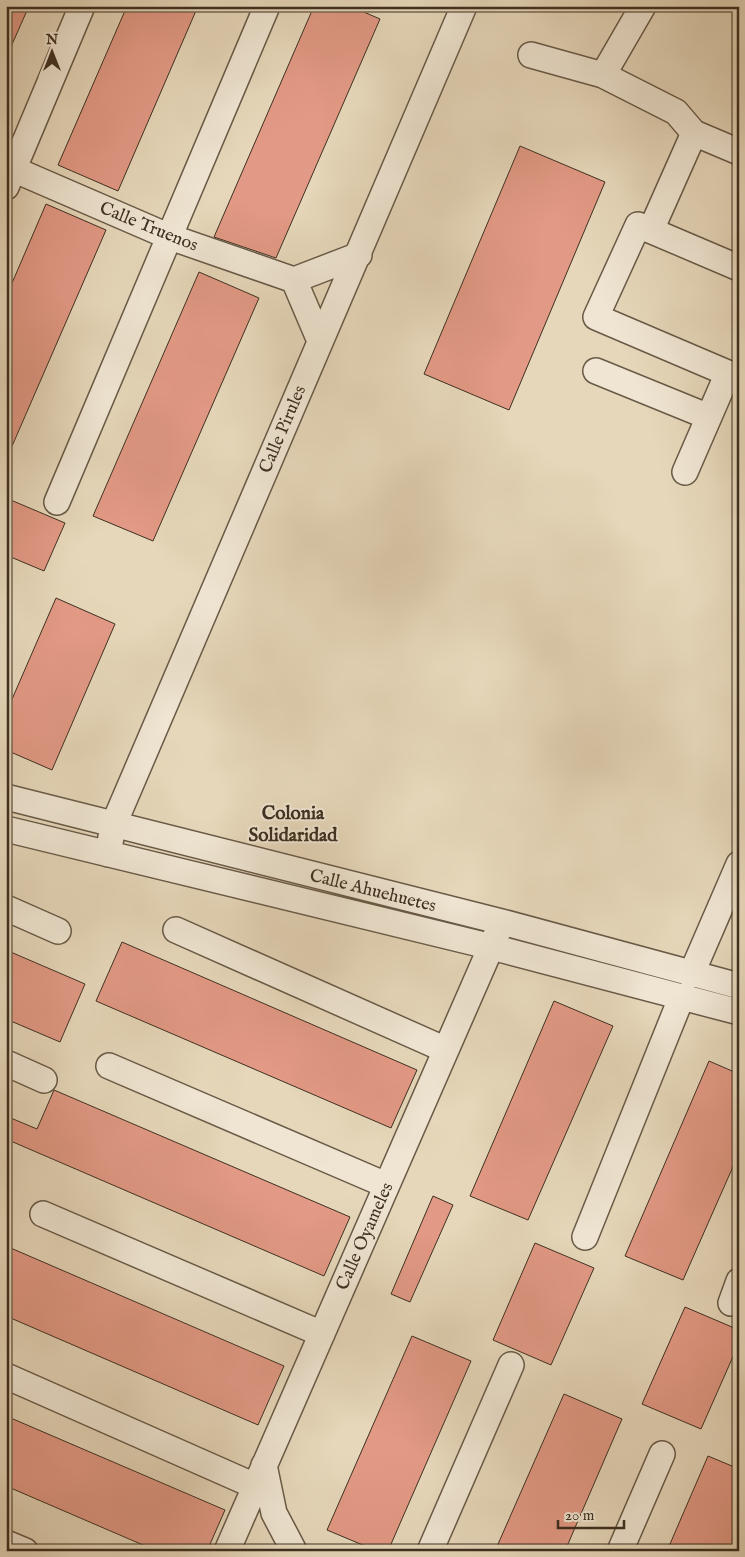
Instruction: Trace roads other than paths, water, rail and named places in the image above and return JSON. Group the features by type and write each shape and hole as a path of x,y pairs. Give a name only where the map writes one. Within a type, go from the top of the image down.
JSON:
{"street":[{"path":"9,174 82,6"},
{"path":"57,502 267,6"},
{"name":"Calle Pirules","path":"108,854 113,826 464,6"},
{"path":"603,75 643,6"},
{"path":"531,55 603,75 676,112 694,133 739,152"},
{"path":"651,230 694,133"},
{"name":"Calle Truenos","path":"9,174 170,237 294,280"},
{"path":"686,472 709,417 733,375 596,317 638,225 739,268"},
{"path":"320,342 294,280 359,255"},
{"path":"596,371 709,417"},
{"name":"Calle Ahuehuetes","path":"6,797 113,826 502,922 687,985 739,1012"},
{"name":"Calle Ahuehuetes","path":"6,829 492,947 687,985 739,986"},
{"path":"584,1237 687,985 739,864"},
{"path":"6,908 58,931"},
{"name":"Calle Oyameles","path":"227,1551 502,922"},
{"path":"176,930 446,1050"},
{"path":"6,1063 44,1080"},
{"path":"109,1066 386,1185"},
{"path":"43,1214 322,1334"},
{"path":"430,1551 511,1365"},
{"path":"6,1376 260,1476 274,1513 293,1551"},
{"path":"620,1551 662,1454"},
{"path":"6,1543 25,1551"}],"district":[{"name":"Colonia Solidaridad","path":"293,823"}]}
